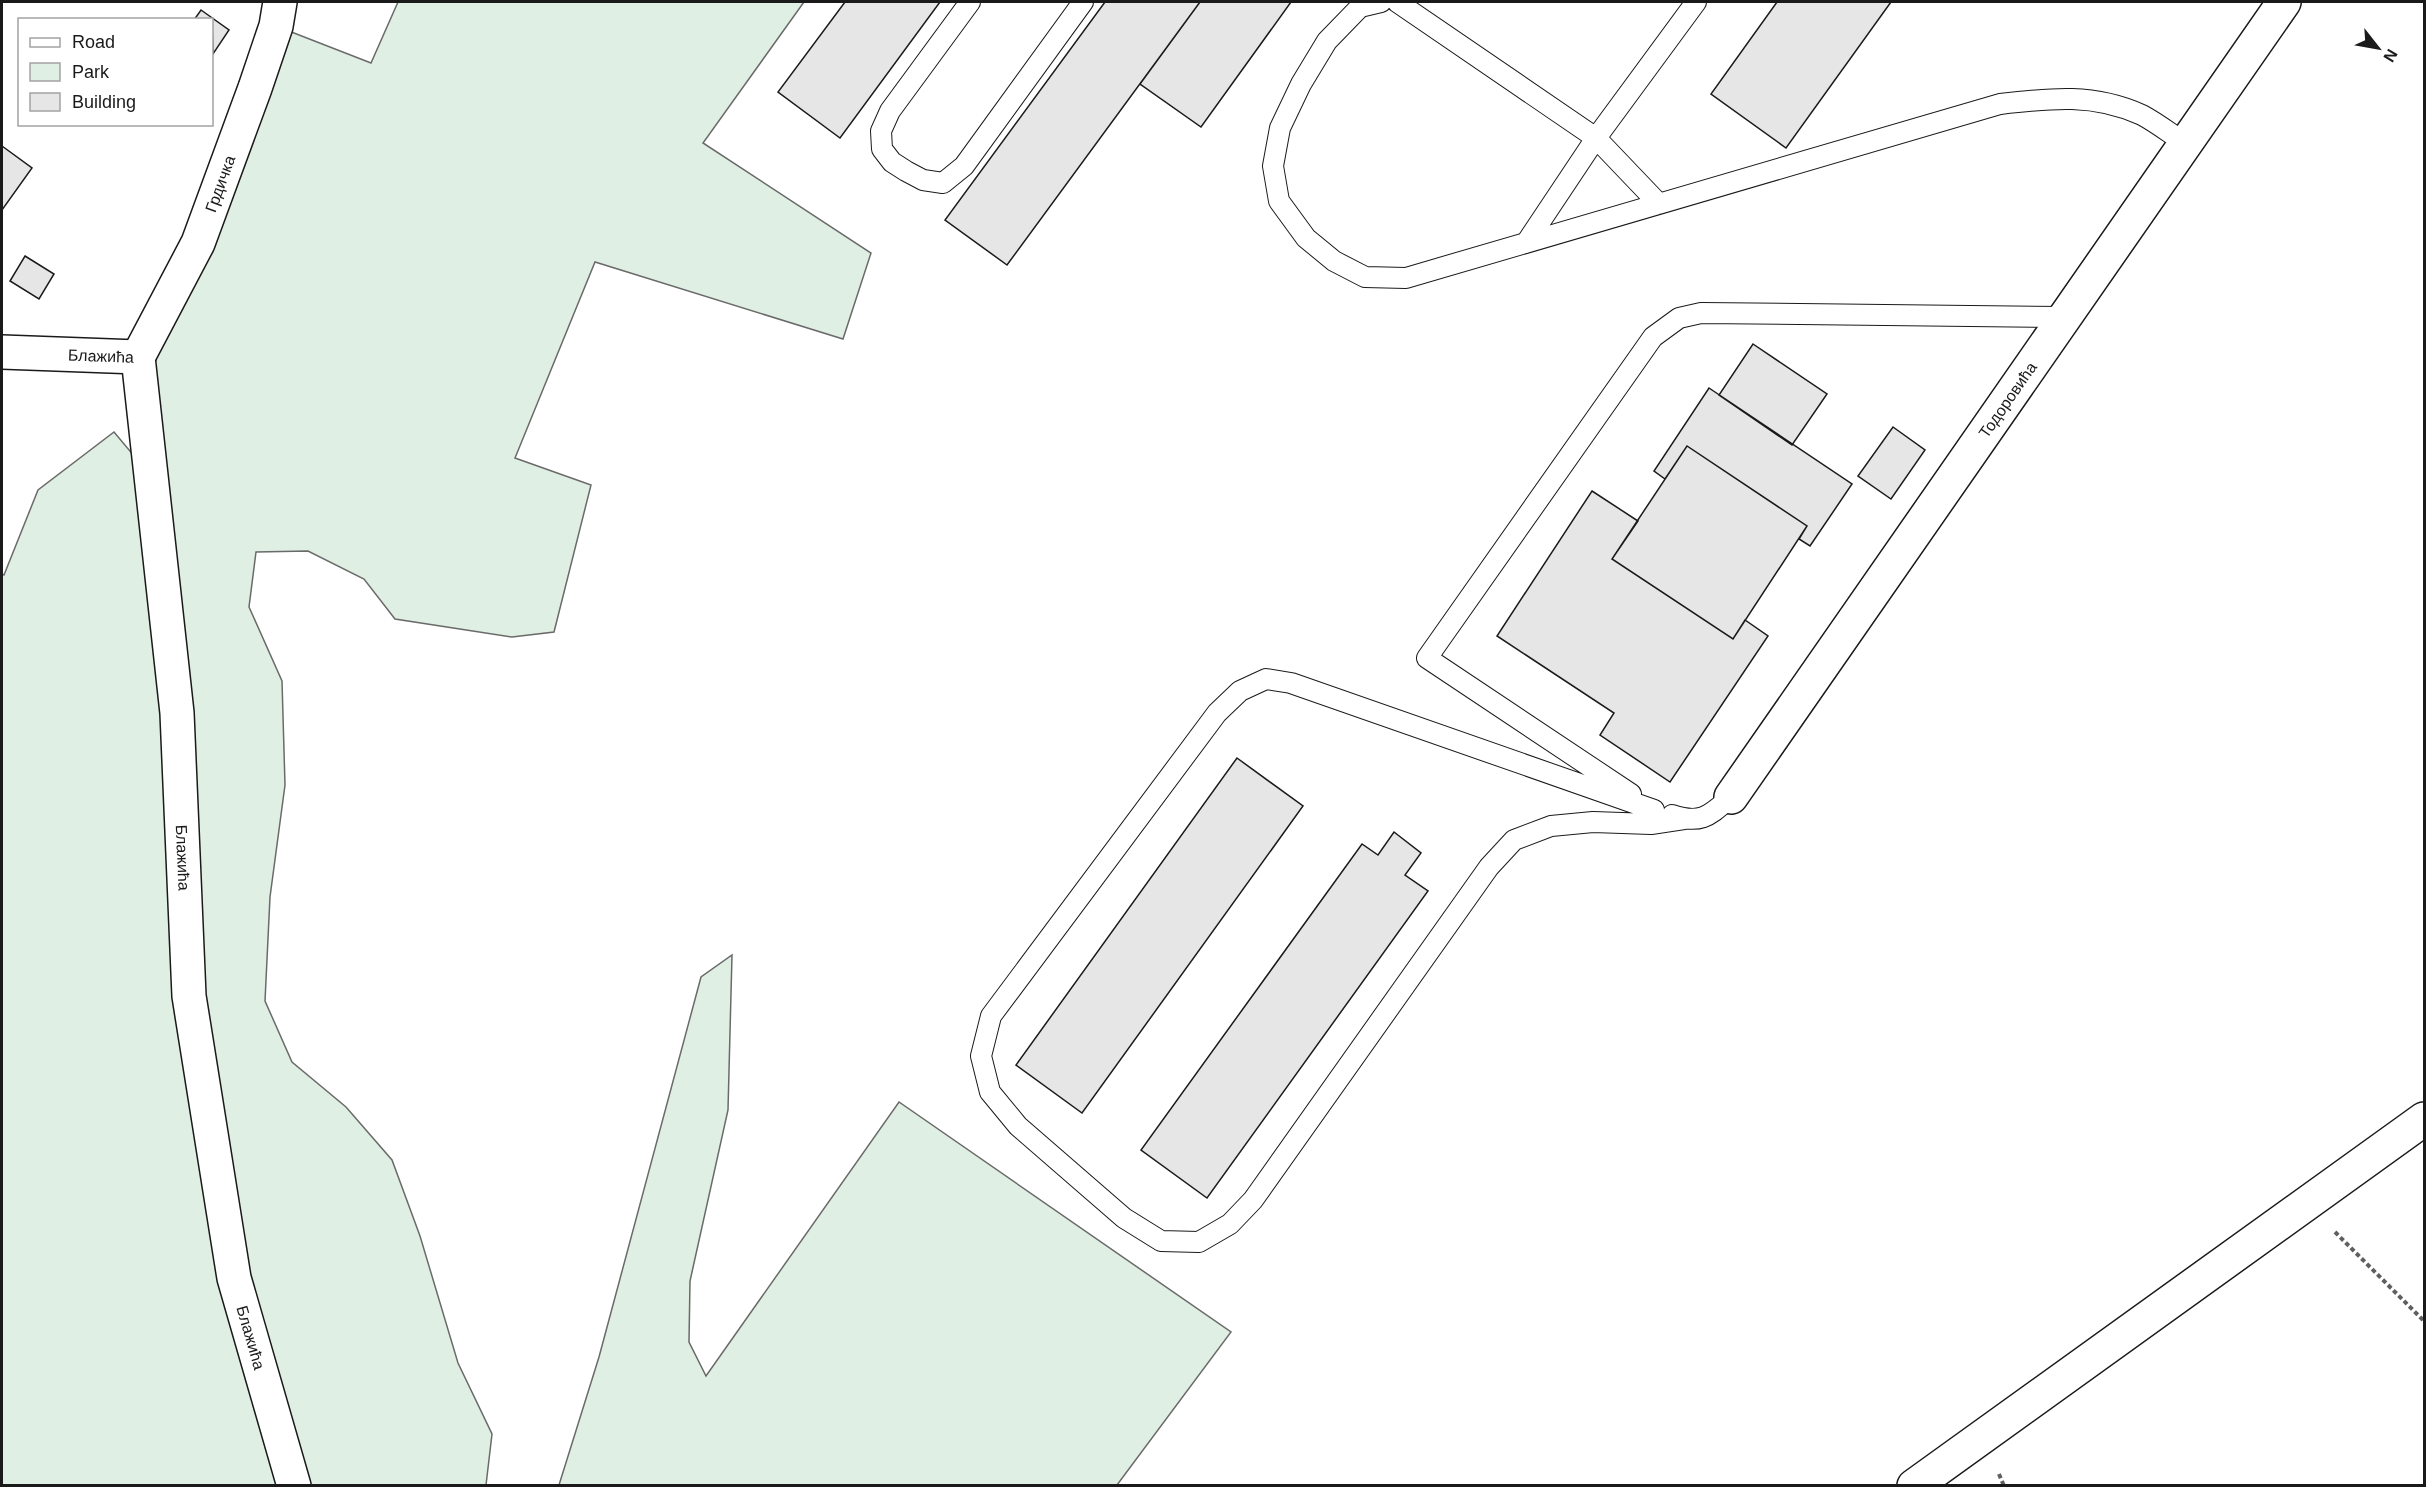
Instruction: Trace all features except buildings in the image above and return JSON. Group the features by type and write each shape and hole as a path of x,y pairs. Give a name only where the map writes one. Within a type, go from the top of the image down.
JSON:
{"street":[{"name":"Грдичка","path":"138,357 198,243 255,88 276,26 280,2"},
{"name":"Тодоровића","path":"1731,797 2284,2"},
{"name":"Блажића","path":"2,352 138,357 177,713 189,996 234,1278 294,1485"},
{"path":"1914,1485 2424,1119"}],"lane":[{"path":"970,2 890,111 881,131 882,149 892,162 923,180 943,183 964,166 1083,2"},
{"path":"1380,2 1359,7 1328,41 1301,84 1280,128 1273,166 1279,201 1306,237 1334,261 1365,277 1406,278 2010,103 2048,99 2095,99 2142,116 2185,143"},
{"path":"1397,2 1596,138 1659,204"},
{"path":"1526,243 1596,138 1696,2"},
{"path":"1654,810 1427,658 1653,337 1679,318 1701,313 2065,317"},
{"path":"1683,819 1291,683 1266,679 1240,691 1216,713 991,1016 981,1056 990,1092 1018,1126 1124,1218 1161,1240 1199,1242 1230,1224 1253,1200 1489,867 1515,840 1551,826 1593,822 1651,824 1707,818 1731,797"}],"path":[{"path":"2307,1204 2424,1321"}],"green space":[{"path":"398,2 804,2 703,143 871,253 843,339 595,262 515,458 591,485 554,632 512,637 395,619 364,579 308,551 256,552 249,607 282,681 285,785 270,897 265,1001 292,1062 346,1107 392,1160 420,1236 458,1363 492,1434 486,1485 2,1485 2,574 4,575 38,490 114,432 150,475 138,357 276,26 371,63"},
{"path":"732,955 728,1110 690,1281 689,1342 706,1376 899,1102 1231,1332 1117,1485 559,1485 599,1357 701,977"}]}
